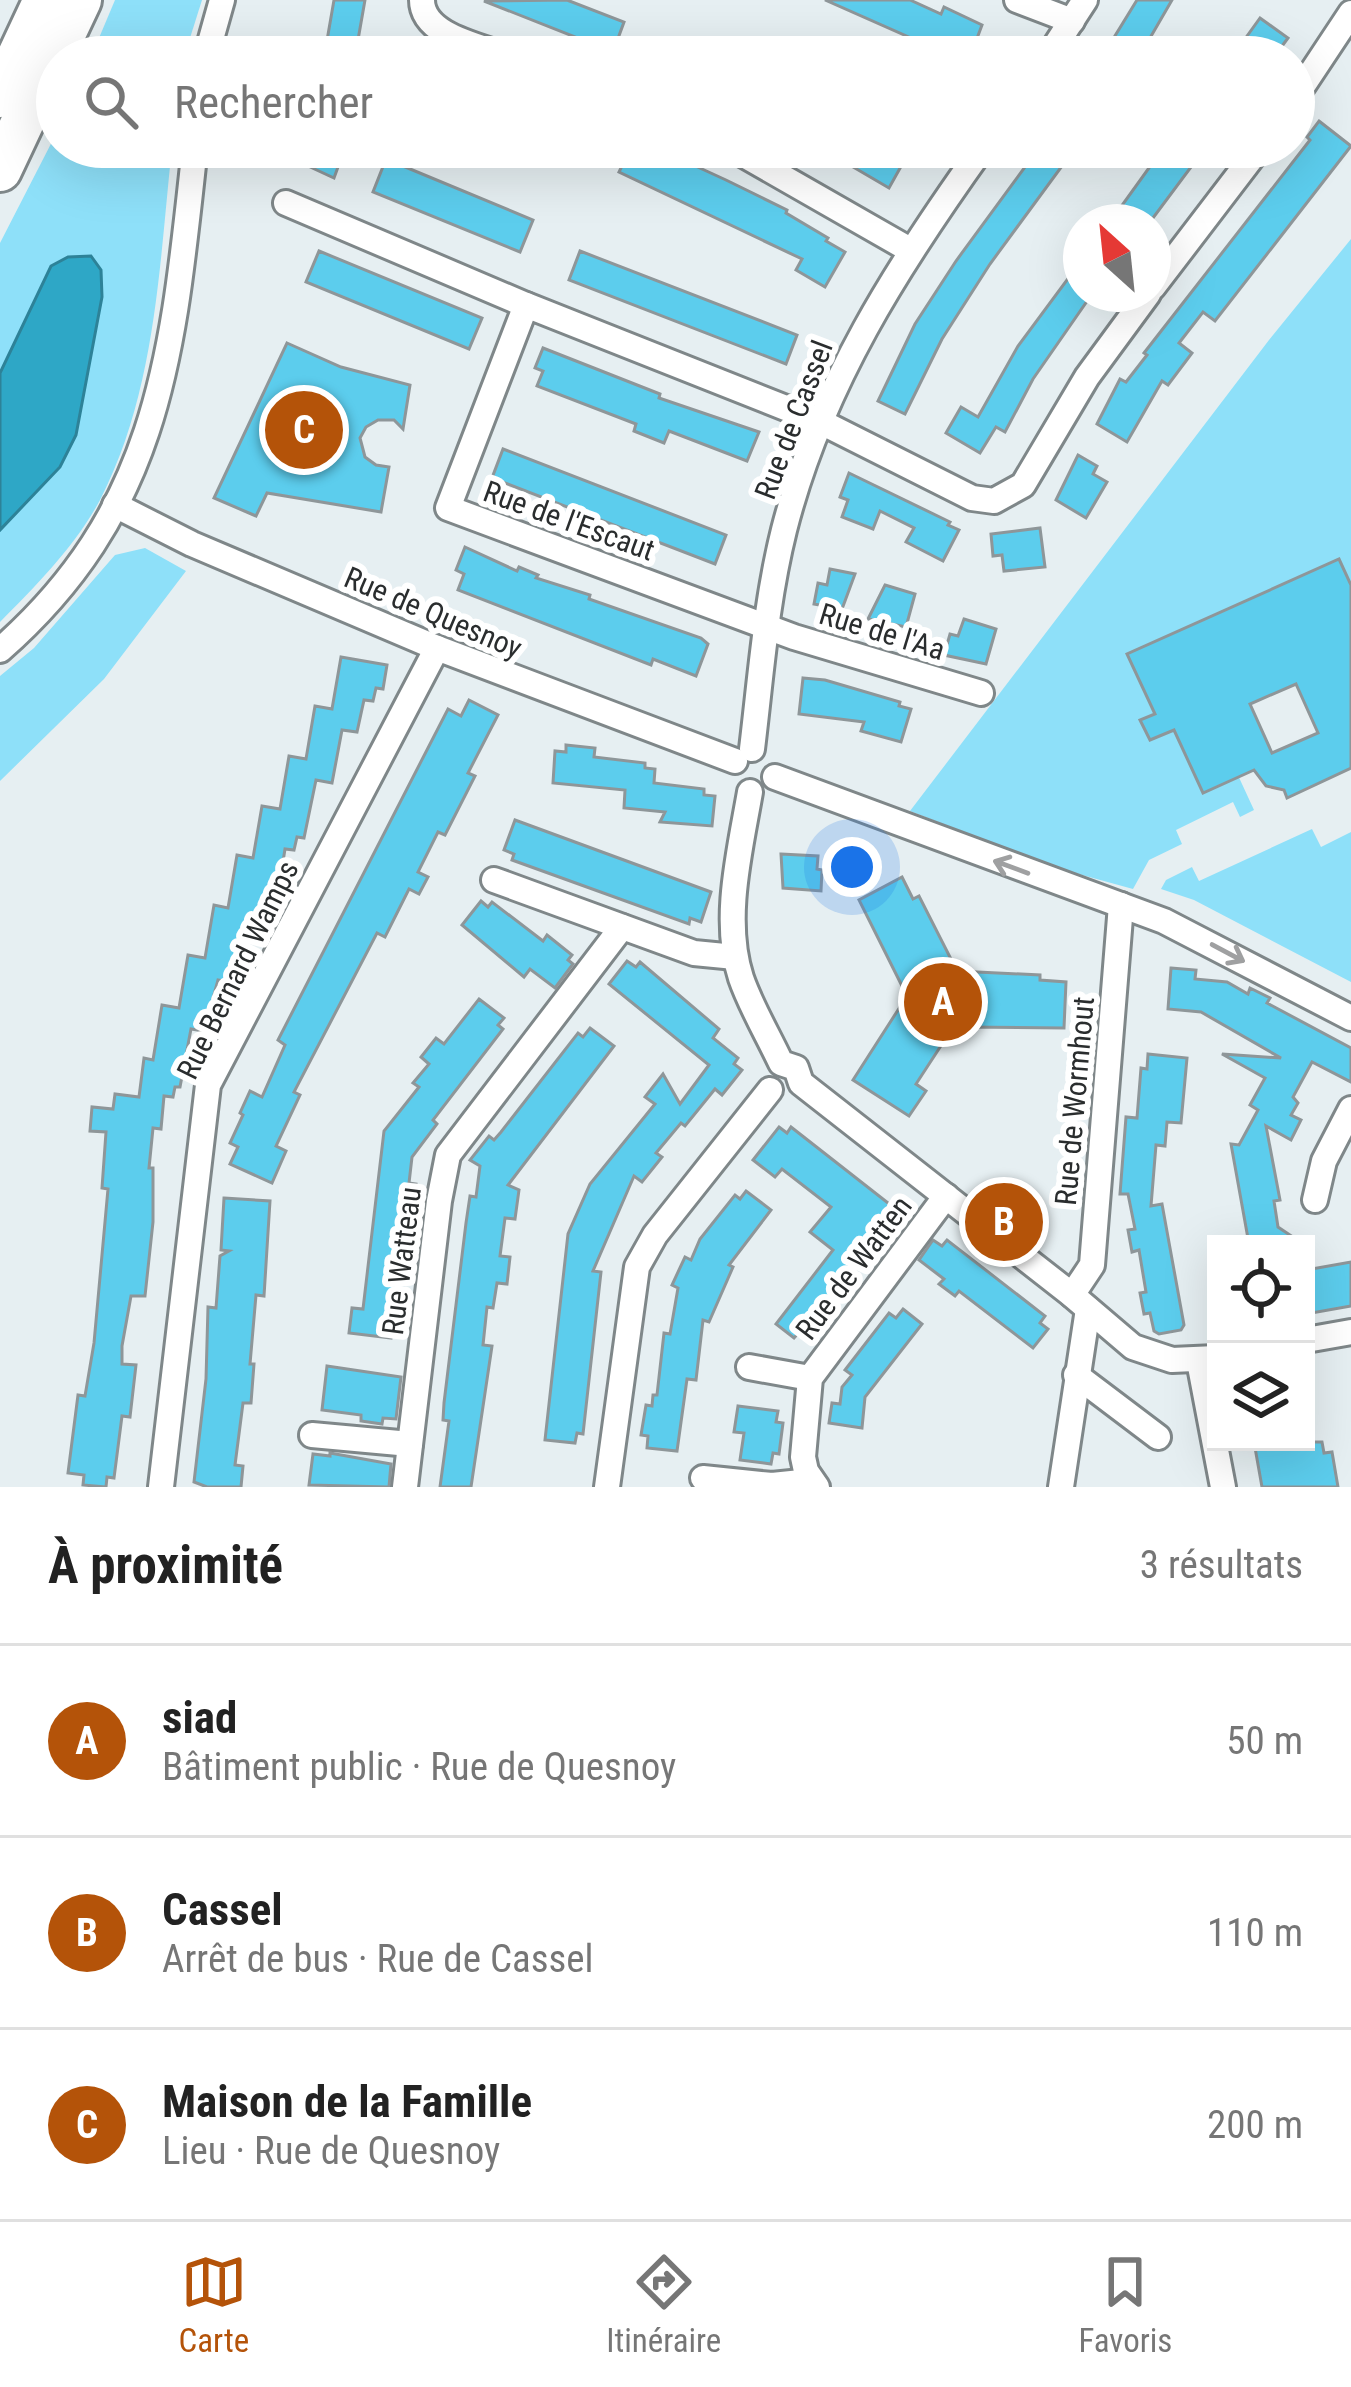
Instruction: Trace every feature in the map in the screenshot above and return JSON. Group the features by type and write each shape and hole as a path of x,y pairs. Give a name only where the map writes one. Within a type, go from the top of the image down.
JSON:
{"highway":[{"path":"0,96 45,0"},
{"path":"63,36 80,0"},
{"path":"0,170 36,94"}],"street":[{"path":"212,36 222,0"},
{"path":"422,0 422,10 433,26 457,36"},
{"path":"1016,0 1079,10 1062,36"},
{"path":"1315,68 1351,14"},
{"path":"0,650 79,563 115,505 144,444 176,323 194,168"},
{"path":"767,168 910,250"},
{"name":"Rue de Cassel","path":"744,755 784,530 820,422 860,336 910,250 968,168"},
{"path":"1171,264 1244,168"},
{"path":"286,203 820,422 972,498 994,501 1024,484 1087,377 1135,312"},
{"name":"Rue de l'Escaut","path":"526,305 448,508 765,626"},
{"name":"Rue de Quesnoy","path":"115,505 193,544 437,648 744,755"},
{"name":"Rue de l'Aa","path":"765,626 981,693"},
{"name":"Rue Bernard Wamps","path":"160,1487 208,1085 437,648"},
{"path":"744,755 771,757 775,777 768,788 750,792 735,780 744,755"},
{"path":"775,777 1180,929 1351,1018"},
{"path":"750,792 735,906 735,956 749,998 781,1063 796,1068 801,1084 1080,1302 1119,1338 1144,1352 1207,1359"},
{"path":"494,880 694,953 735,956"},
{"name":"Rue de Wormhout","path":"1061,1487 1080,1302 1092,1265 1121,905"},
{"name":"Rue Watteau","path":"405,1487 448,1155 622,928"},
{"path":"607,1487 637,1267 655,1235 770,1090 768,1073 781,1063"},
{"path":"770,1090 785,1098 801,1084"},
{"path":"1315,1200 1320,1172 1351,1109"},
{"name":"Rue de Watten","path":"814,1484 806,1471 802,1439 810,1378 946,1196"},
{"path":"1315,1338 1351,1332"},
{"name":"Rue de Watten","path":"749,1367 810,1378"},
{"path":"1076,1376 1158,1437"},
{"path":"312,1435 410,1444"},
{"path":"1218,1451 1223,1487"},
{"name":"Rue de Watten","path":"703,1478 814,1484"}],"shaded area":[{"path":"115,0 202,0 191,36 100,36"},
{"path":"39,168 170,168 152,328 119,458 100,500 67,549 0,622 0,243"},
{"path":"1351,239 1351,585 1338,559 1128,654 1155,714 1141,720 1149,740 1174,730 1236,771 1254,810 1240,817 1233,802 1176,830 1182,844 1149,860 1133,889 1053,867 910,811 1269,340"},
{"path":"91,256 101,270 102,297 76,435 60,467 0,530 0,373 51,266 68,257"},
{"path":"145,548 186,571 104,679 0,781 0,676 34,648 115,555"},
{"path":"1312,829 1321,847 1351,832 1351,982 1194,900 1161,889 1166,880 1192,867 1199,881"}],"building":[{"path":"334,0 365,0 359,36 328,36"},
{"path":"567,0 624,22 619,36 573,36 484,1"},
{"path":"825,0 910,0 941,14 944,7 982,25 978,36 906,36"},
{"path":"1137,0 1172,0 1151,36 1115,36"},
{"path":"1260,18 1285,36 1247,36"},
{"path":"1319,121 1351,146 1215,321 1203,312 1179,343 1192,353 1168,385 1162,381 1127,442 1097,424 1120,379 1126,382 1288,168 1315,168"},
{"path":"312,168 338,168 334,178"},
{"path":"382,168 408,168 533,220 520,252 373,192"},
{"path":"621,168 700,168 787,210 845,252 825,287 796,270 802,259 619,172"},
{"path":"855,168 900,168 889,188"},
{"path":"1024,168 1061,168 942,339 905,414 878,401 915,324"},
{"path":"1149,168 1190,168 1163,204 1123,204"},
{"path":"319,251 482,318 469,349 306,282"},
{"path":"580,251 797,335 786,364 569,280"},
{"path":"1063,285 1063,312 1080,312 1033,379 1005,432 996,427 980,453 946,433 961,407 978,417 1018,346"},
{"path":"287,343 341,367 410,385 403,429 394,420 378,420 360,438 365,457 389,467 381,512 267,493 256,516 214,498"},
{"path":"543,348 660,394 659,398 759,432 747,461 669,431 664,443 634,431 636,424 537,386 543,371 535,368"},
{"path":"503,449 726,535 715,564 492,478"},
{"path":"1078,455 1097,466 1093,474 1107,482 1086,518 1056,500"},
{"path":"849,473 959,530 943,561 906,542 914,528 880,511 873,529 842,517 848,500 840,497"},
{"path":"1040,528 1045,567 1004,571 1002,555 993,556 991,534"},
{"path":"465,547 517,571 519,567 538,575 536,578 590,595 589,599 701,638 708,644 696,676 653,659 651,665 458,590 464,574 456,570"},
{"path":"1339,559 1351,585 1351,768 1287,798 1284,790 1266,786 1254,770 1203,793 1174,730 1150,740 1140,720 1155,714 1127,654","holes":["1296,684 1318,733 1272,753 1250,704"]},
{"path":"830,569 855,574 842,609 814,604 818,583 827,585"},
{"path":"885,585 915,594 906,627 868,619"},
{"path":"964,619 996,629 986,664 944,655 950,634 958,636"},
{"path":"341,657 387,665 383,689 376,688 373,701 364,700 357,732 342,730 332,783 316,780 304,838 297,837 294,850 285,849 279,887 272,886 270,899 262,898 256,932 243,930 230,982 218,980 204,1031 191,1029 180,1087 175,1087 173,1097 164,1096 161,1129 153,1128 149,1168 153,1168 153,1222 145,1296 131,1296 122,1346 122,1364 136,1365 130,1417 122,1416 114,1478 107,1477 106,1487 83,1485 84,1475 68,1473 78,1395 85,1396 94,1343 108,1189 102,1188 106,1132 90,1131 92,1107 113,1109 115,1094 139,1097 144,1058 153,1060 162,1005 179,1008 188,955 205,958 214,905 228,908 237,855 253,858 262,806 280,809 289,756 306,759 315,706 332,709"},
{"path":"803,678 825,680 911,709 901,742 861,731 864,722 799,714"},
{"path":"469,700 498,715 468,773 475,776 445,835 438,832 418,872 428,877 419,894 409,889 385,937 377,933 294,1092 300,1095 276,1146 286,1151 272,1183 230,1164 238,1147 230,1143 250,1091 262,1097 285,1045 278,1040 448,709 461,716"},
{"path":"566,745 595,748 594,757 645,763 645,768 655,769 654,783 704,789 704,795 715,796 712,826 660,822 665,812 624,808 625,790 553,783 555,751 566,752"},
{"path":"515,820 711,892 701,922 690,918 689,924 512,860 514,854 504,850"},
{"path":"781,854 818,856 821,891 783,888"},
{"path":"902,877 913,899 919,896 957,971 1040,975 1040,980 1066,982 1064,1028 966,1027 948,1035 916,1084 926,1091 909,1116 853,1080 907,996 859,900"},
{"path":"481,901 488,907 492,902 543,941 547,935 572,955 568,960 573,964 555,988 530,969 524,977 462,925"},
{"path":"627,961 636,967 640,962 719,1029 713,1038 738,1058 734,1064 742,1070 722,1095 715,1089 685,1126 681,1123 656,1153 662,1157 642,1182 634,1176 593,1271 601,1272 583,1434 577,1433 575,1443 545,1440 568,1234 590,1184 655,1104 645,1097 663,1074 680,1104 709,1065 609,984"},
{"path":"1171,968 1196,970 1195,979 1227,982 1248,994 1250,988 1270,998 1267,1003 1351,1048 1351,1082 1312,1062 1293,1097 1298,1103 1291,1115 1301,1120 1291,1140 1266,1126 1280,1200 1274,1201 1278,1227 1290,1235 1247,1235 1231,1144 1239,1145 1258,1110 1250,1105 1265,1078 1222,1054 1281,1058 1201,1012 1168,1009"},
{"path":"479,999 504,1018 498,1025 503,1029 433,1120 437,1124 412,1157 409,1183 416,1184 411,1215 405,1214 395,1302 401,1303 398,1324 392,1323 391,1338 349,1333 352,1308 363,1309 384,1131 419,1087 413,1083 429,1064 421,1057 436,1038 444,1044"},
{"path":"590,1028 614,1046 508,1185 519,1190 515,1219 505,1218 500,1256 510,1257 507,1284 497,1283 493,1308 487,1307 483,1345 492,1346 471,1487 440,1487 449,1421 443,1420 444,1403 466,1223 480,1166 470,1160 489,1136 494,1140 501,1132 578,1033 583,1037"},
{"path":"1148,1054 1187,1058 1181,1123 1167,1122 1165,1146 1156,1145 1151,1206 1162,1204 1184,1325 1181,1330 1159,1334 1150,1313 1144,1314 1140,1293 1146,1292 1139,1250 1132,1252 1128,1230 1135,1229 1128,1194 1120,1194 1126,1117 1137,1118 1141,1068 1147,1069"},
{"path":"779,1127 787,1133 791,1127 897,1210 893,1215 901,1222 882,1247 872,1239 845,1273 852,1279 808,1335 802,1329 794,1338 776,1324 833,1250 810,1232 831,1207 782,1169 775,1177 753,1160"},
{"path":"746,1191 771,1210 729,1265 733,1267 709,1322 703,1320 696,1380 687,1379 677,1451 647,1448 648,1436 641,1435 646,1405 652,1406 653,1395 657,1395 664,1333 670,1334 678,1288 672,1285 685,1257 691,1260 700,1239 735,1195 740,1199"},
{"path":"224,1198 270,1201 264,1296 256,1295 251,1403 243,1403 235,1465 243,1466 241,1487 207,1487 194,1482 206,1379 208,1307 216,1308 220,1256 229,1251 221,1250"},
{"path":"933,1240 942,1246 947,1240 1045,1316 1040,1323 1048,1329 1033,1348 959,1291 955,1296 939,1284 944,1279 919,1260"},
{"path":"1351,1262 1351,1306 1315,1312 1315,1268"},
{"path":"903,1309 922,1324 865,1397 862,1428 829,1423 832,1403 840,1404 842,1387 852,1375 845,1370 889,1313 896,1318"},
{"path":"327,1366 401,1377 396,1419 383,1418 382,1424 361,1421 361,1415 322,1410"},
{"path":"738,1406 778,1411 776,1422 783,1423 779,1454 773,1453 771,1464 740,1460 744,1433 734,1432"},
{"path":"1315,1442 1322,1442 1324,1453 1332,1452 1338,1487 1262,1487 1256,1451 1315,1451"},
{"path":"313,1454 391,1464 389,1487 309,1485"}],"place":[{"name":"Maison de la Famille","path":"304,430"},
{"name":"siad","path":"943,1002"},
{"name":"Cassel","path":"1004,1222"}]}
